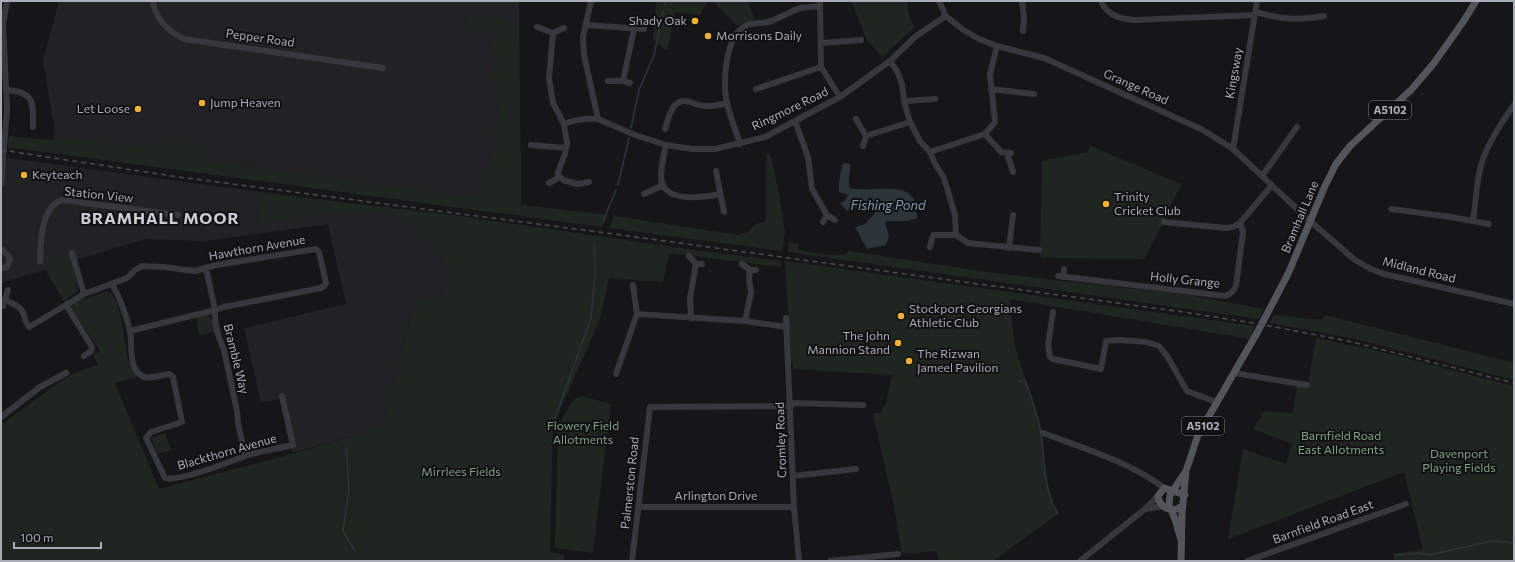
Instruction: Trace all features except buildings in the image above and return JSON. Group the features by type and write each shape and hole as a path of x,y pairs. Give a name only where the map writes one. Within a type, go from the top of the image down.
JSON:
{"main road":[{"name":"Bramhall Lane","path":"1181,561 1186,471 1198,435 1257,333 1288,274 1336,164 1350,146 1411,90 1434,63 1476,1"},
{"name":"Bramhall Lane","path":"1181,540 1169,500 1186,471"},
{"path":"1183,505 1179,508 1171,510 1159,502 1158,496 1164,488 1184,495"}],"street":[{"path":"1,185 5,136 6,90 3,24 6,1"},
{"name":"Pepper Road","path":"154,1 155,12 162,23 172,33 184,39 383,68"},
{"path":"564,124 574,120 587,118 598,119 584,55 583,37 591,1"},
{"name":"Grange Road","path":"939,1 946,16 962,29 979,39 996,46 1044,58 1203,130 1233,149 1310,221"},
{"path":"1022,1 1024,18 1023,31"},
{"path":"1102,1 1104,6 1111,14 1124,19 1135,20 1255,14 1288,19 1324,16"},
{"name":"Kingsway","path":"1233,149 1257,1"},
{"path":"740,144 727,104 725,90 728,53 732,41 740,29 746,25 768,22 801,8 820,4 821,67 840,97"},
{"name":"Ringmore Road","path":"598,119 635,135 666,145 692,149 715,149 765,137 840,97 890,61 916,36 946,16"},
{"path":"586,25 644,29"},
{"path":"537,27 553,33 564,28"},
{"path":"623,82 634,29"},
{"path":"553,33 549,78 553,103 564,124 566,133 565,154 558,172 563,180 577,184 589,182"},
{"path":"821,43 861,40"},
{"path":"930,152 984,134 995,122 990,74 996,46"},
{"path":"890,61 897,71 902,84 904,101 910,122 920,141 930,152 934,162 944,178 955,215 956,235"},
{"path":"756,89 821,67"},
{"path":"608,81 630,83"},
{"path":"991,89 1034,94"},
{"path":"6,90 22,92 31,100 33,108 33,127"},
{"path":"904,101 935,99"},
{"path":"665,129 675,104 680,100 708,106 727,104"},
{"path":"1473,221 1479,174 1483,161 1503,121 1514,105"},
{"path":"856,119 866,136 863,146"},
{"path":"795,121 808,157 812,189 827,214 835,220"},
{"path":"866,136 910,122"},
{"path":"1262,176 1297,127"},
{"path":"984,134 1001,152 1009,153 1013,172"},
{"path":"531,145 566,148"},
{"path":"666,145 661,172 663,185 671,193 692,198 720,194"},
{"path":"716,171 724,212"},
{"path":"549,182 560,177"},
{"path":"644,194 663,185"},
{"path":"1164,222 1226,228 1233,227 1240,223 1272,185"},
{"name":"Station View","path":"40,261 43,230 48,210 56,202 62,200 178,216"},
{"path":"1391,209 1489,224"},
{"path":"823,222 827,214"},
{"path":"1010,248 1013,214"},
{"name":"Midland Road","path":"1310,221 1355,260 1370,269 1384,274 1514,304"},
{"name":"Holly Grange","path":"1064,269 1061,277 1225,296 1234,291 1236,286 1243,232 1240,223"},
{"path":"930,247 933,235 956,235 968,243 1038,250"},
{"name":"Hawthorn Avenue","path":"8,290 4,303 20,307 23,311 26,324 29,327 84,294 127,278 135,270 142,266 192,271 216,265 316,249 319,252 325,280 325,285 321,288 224,307 130,331"},
{"path":"2,251 8,255 10,259 9,264 2,270"},
{"path":"72,252 84,294"},
{"path":"689,256 699,264 690,298 691,318"},
{"path":"742,264 753,270 749,279 751,293 745,321"},
{"name":"Bramble Way","path":"206,268 216,310 215,317 225,355 245,456"},
{"name":"Blackthorn Avenue","path":"112,284 120,300 130,331 132,358 137,370 143,376 148,377 170,374 173,376 182,422 151,432 146,438 165,478 171,479 184,476 245,456 293,445 282,396"},
{"path":"616,374 637,314 633,285"},
{"path":"66,305 92,346 90,352 84,356"},
{"path":"1052,312 1048,345 1050,356 1053,359 1102,370 1106,341 1120,340 1146,342 1159,346 1167,356 1187,392 1216,402"},
{"path":"637,314 745,321 787,326"},
{"name":"Cromley Road","path":"786,318 791,405 794,507 799,561"},
{"path":"1,417 40,387 66,373"},
{"path":"1234,373 1307,385"},
{"path":"791,405 863,405"},
{"name":"Palmerston Road","path":"632,561 650,407 791,405"},
{"path":"1043,433 1103,455 1141,474 1164,488"},
{"path":"793,476 856,469"},
{"path":"1080,561 1145,509 1158,496"},
{"name":"Barnfield Road East","path":"1247,561 1406,504"},
{"path":"1145,509 1163,506"},
{"name":"Arlington Drive","path":"639,507 794,507"},
{"path":"830,561 898,554"}],"shaded area":[{"path":"59,1 519,1 521,205 53,140 55,131 43,60"},
{"path":"1,157 453,218 446,291 409,322 384,427 292,453 280,399 261,402 244,328 346,304 328,224 205,241 145,239 1,283"}],"green space":[{"path":"656,1 708,1 700,15 675,12 668,49 664,49 653,39"},
{"path":"713,1 747,1 755,19 737,25"},
{"path":"851,1 907,1 909,16 915,27 882,57 867,40"},
{"path":"468,15 504,18 519,26 521,205 608,215 602,227 7,147 9,136 53,140 78,138 112,145 155,146 162,142 173,145 182,142 211,146 210,162 484,199 501,96 498,87 489,81 488,78 492,75 495,69 490,57 493,33 489,31 471,33 468,30"},
{"name":"Trinity Cricket Club","path":"1091,146 1181,184 1144,259 1041,258 1042,161 1088,152"},
{"path":"770,153 785,232 782,251 609,228 614,216 738,235 750,231 755,224 766,220 766,157 767,154"},
{"name":"Mirrlees Fields","path":"256,192 452,215 781,261 781,267 669,253 663,282 609,278 600,319 553,426 550,552 564,555 564,561 1,561 1,425 68,376 98,364 93,355 100,351 74,312 66,305 40,261 72,253 78,291 67,298 66,304 108,291 113,296 120,313 128,360 138,377 115,383 159,489 292,454 383,427 414,302 422,299 434,301 446,291 445,267 439,250 421,231 404,217 375,212 326,212 260,225"},
{"path":"789,242 798,244 798,250 829,255 846,254 848,251 994,273 1188,295 1264,309 1259,319 788,252"},
{"path":"785,261 1255,326 1250,339 1010,299 1014,343 1041,428 1045,472 1052,502 1058,514 993,561 939,561 937,551 902,554 894,506 873,414 883,412 882,409 886,403 892,375 793,369 793,362 791,362"},
{"path":"208,315 210,320 212,319 215,332 199,335 196,317"},
{"path":"1274,315 1322,320 1325,315 1514,363 1514,380 1356,339 1270,323"},
{"path":"1316,338 1374,350 1514,386 1514,561 1395,561 1393,554 1423,549 1404,472 1228,539 1243,449 1286,464 1292,444 1253,429 1264,411 1293,413 1297,385 1308,384"},
{"name":"Flowery Field Allotments","path":"582,396 611,404 593,553 555,548 558,426 573,400"},
{"path":"165,433 171,450 158,454 152,440 153,437"}],"water":[{"name":"Fishing Pond","path":"845,163 850,164 850,188 895,189 904,191 911,196 916,205 917,218 908,221 887,221 885,223 889,236 886,245 867,249 855,227 865,224 875,213 872,209 864,205 847,211 840,203 845,201 848,195 839,192 842,165"}],"waterway":[{"path":"665,5 666,1"},
{"path":"631,128 639,90 654,55 663,11"},
{"path":"618,185 629,138"},
{"path":"603,221 616,190"},
{"path":"552,427 591,318 595,275 594,244"},
{"path":"1019,381 1025,380 1036,413 1041,433 1047,485 1053,505 1058,514"},
{"path":"346,448 349,489 343,531 355,551"},
{"path":"1395,555 1420,553 1429,555 1492,541 1514,543"}],"railway":[{"path":"1,150 179,177 599,232 1183,312 1259,324 1348,341 1514,383"}],"place":[{"name":"Shady Oak","path":"695,21"},
{"name":"Morrisons Daily","path":"708,36"},
{"name":"Jump Heaven","path":"202,103"},
{"name":"Let Loose","path":"138,109"},
{"name":"Keyteach","path":"24,175"},
{"name":"Trinity Cricket Club","path":"1106,204"},
{"name":"Stockport Georgians Athletic Club","path":"901,316"},
{"name":"The John Mannion Stand","path":"898,343"},
{"name":"The Rizwan Jameel Pavilion","path":"909,361"}],"district":[{"name":"BRAMHALL MOOR","path":"160,218"}],"park label":[{"name":"Barnfield Road East Allotments","path":"1341,443"},
{"name":"Davenport Playing Fields","path":"1459,461"}]}
